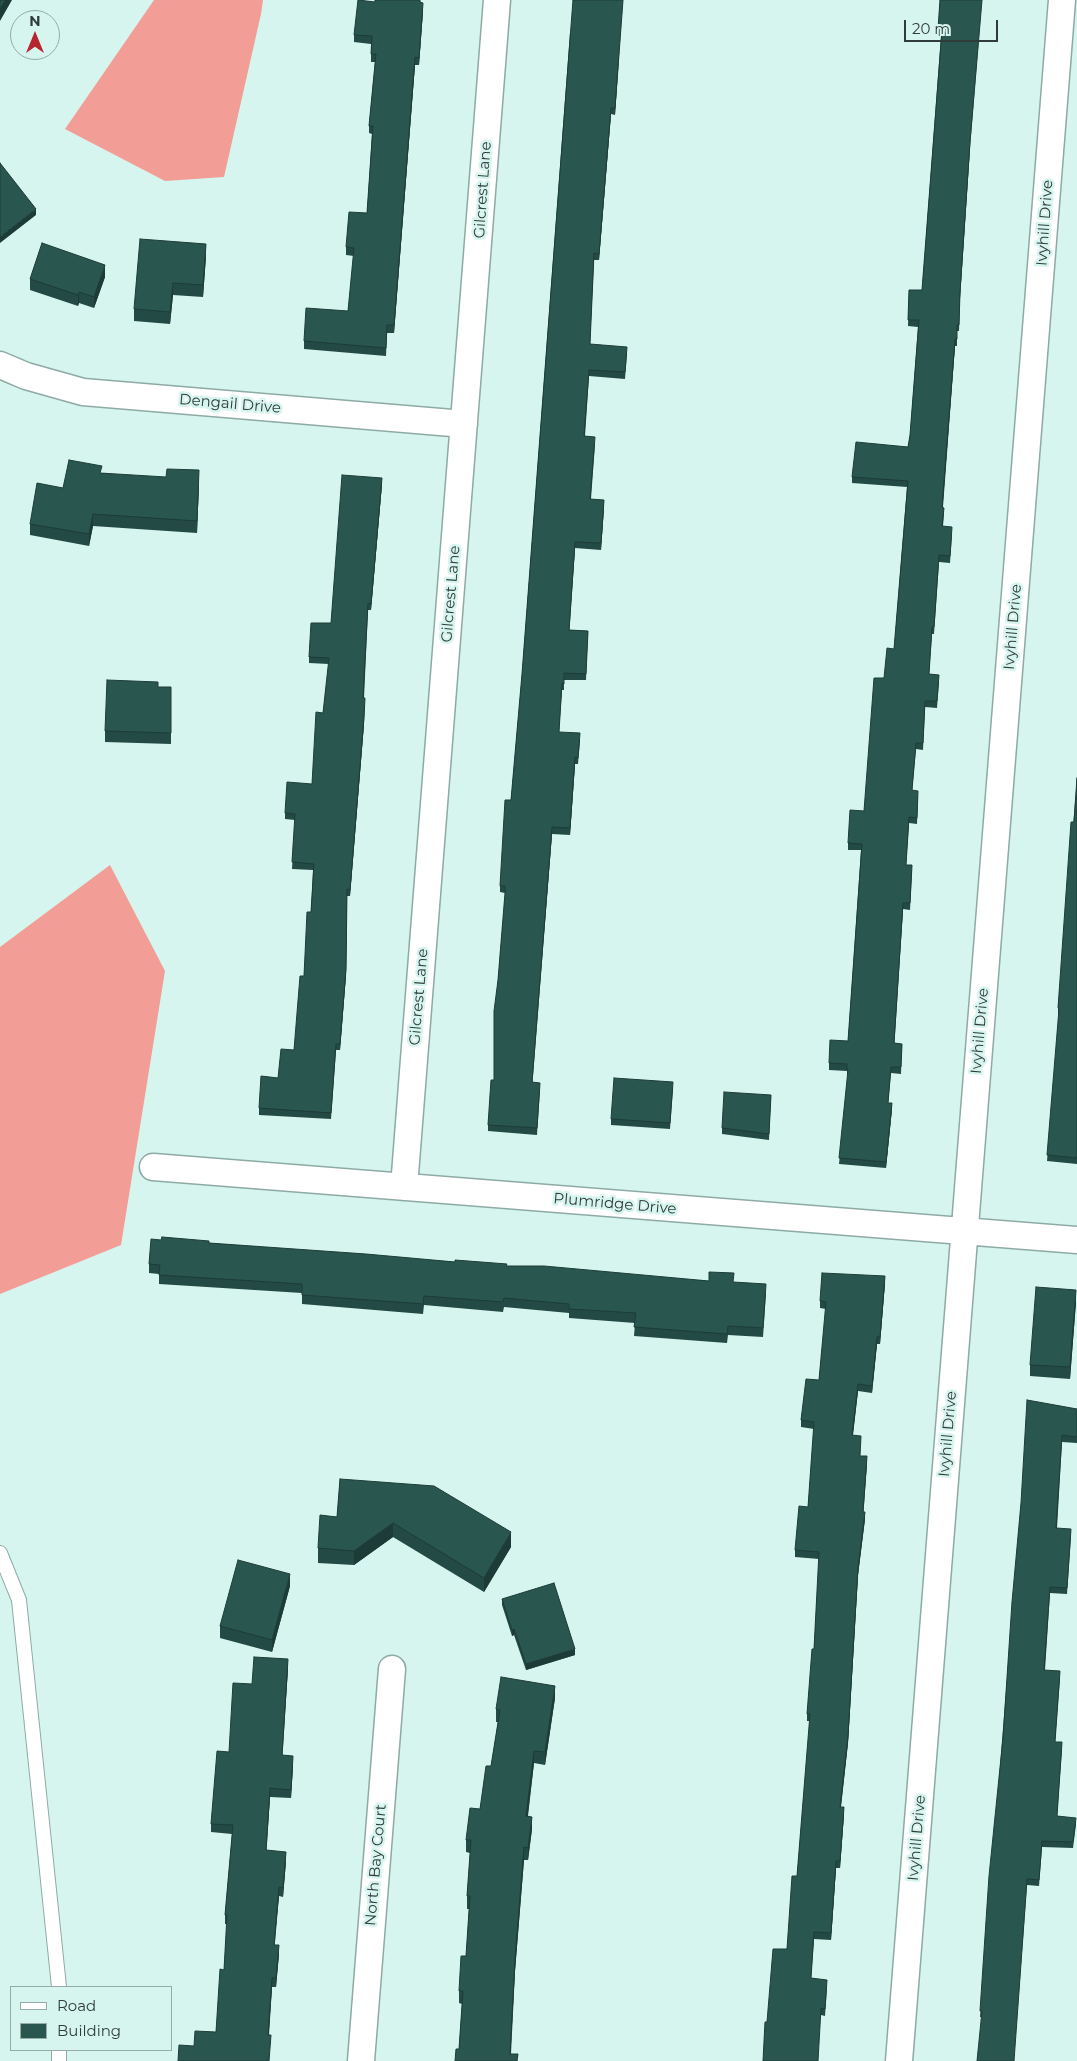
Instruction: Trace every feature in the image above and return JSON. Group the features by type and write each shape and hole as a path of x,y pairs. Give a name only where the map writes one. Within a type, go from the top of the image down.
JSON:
{"street":[{"name":"Gilcrest Lane","path":"404,1187 498,0"},
{"name":"Ivyhill Drive","path":"899,2061 1062,0"},
{"name":"Dengail Drive","path":"0,364 26,376 83,392 464,424"},
{"name":"Plumridge Drive","path":"154,1167 1077,1240"},
{"name":"North Bay Court","path":"361,2061 392,1669"}],"lane":[{"path":"0,1553 20,1600 59,1986"}],"shaded area":[{"path":"154,0 263,0 224,177 165,181 65,129"},
{"path":"110,865 165,971 121,1245 0,1294 0,947"}],"building":[{"path":"0,0 5,0 0,9"},
{"path":"358,0 375,2 375,0 420,0 423,3 419,58 415,57 394,325 387,325 386,348 304,341 306,308 348,311 354,248 346,247 349,212 367,213 373,126 369,126 376,54 371,54 372,36 354,35"},
{"path":"573,0 623,0 615,108 611,108 599,254 594,253 590,344 627,347 625,372 589,370 584,436 595,437 590,499 604,500 601,543 575,542 569,630 588,631 586,674 564,673 564,684 562,683 559,732 580,733 578,758 575,757 570,828 552,827 532,1082 540,1083 537,1128 488,1125 491,1080 494,1080 494,1011 505,893 505,886 500,886 505,800 511,800 522,674"},
{"path":"940,0 982,0 970,142 959,325 957,325 957,339 955,339 942,507 944,508 942,526 952,527 950,556 939,555 934,627 932,627 929,674 939,675 937,701 925,701 923,743 916,743 912,790 918,791 917,818 909,817 906,865 912,865 910,903 903,903 894,1043 902,1044 901,1067 891,1067 888,1103 892,1103 886,1162 839,1158 848,1070 847,1064 829,1063 830,1040 848,1041 862,844 848,843 850,810 864,811 874,678 884,678 887,648 894,649 908,481 852,477 856,442 908,447 919,320 908,320 909,290 922,290 942,30 938,29"},
{"path":"0,163 36,209 0,237"},
{"path":"140,239 206,244 203,285 173,283 170,312 134,309"},
{"path":"42,243 105,265 94,297 79,292 78,295 30,279"},
{"path":"69,460 102,466 100,473 166,477 167,469 199,470 197,521 93,514 89,534 30,524 37,483 63,488"},
{"path":"342,475 382,478 371,604 368,603 363,698 365,698 364,717 350,890 347,889 346,969 340,1044 336,1044 331,1113 259,1108 261,1076 278,1078 281,1049 294,1050 300,976 304,976 307,912 311,912 314,864 292,862 295,814 285,813 287,782 312,784 316,712 323,713 329,658 309,657 311,623 331,623"},
{"path":"107,680 158,682 158,687 171,687 171,733 105,731"},
{"path":"1077,778 1077,1158 1047,1155 1071,822 1074,822"},
{"path":"614,1078 673,1082 670,1123 611,1119"},
{"path":"724,1092 771,1095 769,1134 722,1128"},
{"path":"162,1237 209,1241 209,1243 455,1262 455,1260 507,1264 506,1266 544,1266 709,1281 709,1272 734,1273 733,1282 766,1284 763,1328 728,1326 727,1334 634,1327 636,1313 569,1309 569,1304 504,1298 503,1302 424,1296 423,1304 302,1295 302,1284 159,1275 160,1265 149,1264 151,1239 161,1240"},
{"path":"822,1273 885,1276 880,1337 877,1337 872,1386 858,1384 852,1435 861,1436 860,1456 867,1456 863,1512 865,1512 858,1568 848,1736 840,1807 844,1807 840,1861 836,1861 831,1933 814,1932 811,1978 827,1980 825,2009 821,2008 818,2061 763,2061 773,1949 787,1949 792,1876 797,1876 810,1714 807,1714 812,1649 814,1649 819,1552 795,1550 799,1506 808,1507 814,1422 801,1420 806,1379 819,1380 826,1302 820,1301"},
{"path":"1036,1287 1076,1290 1070,1367 1030,1365"},
{"path":"1027,1400 1077,1409 1077,1437 1062,1435 1056,1528 1071,1529 1067,1588 1050,1587 1044,1670 1060,1671 1055,1742 1062,1742 1057,1816 1076,1818 1073,1842 1042,1841 1039,1880 1027,1879 1014,2061 977,2061 982,2011 980,2011 989,1876 1003,1738"},
{"path":"340,1479 434,1486 511,1532 484,1578 393,1523 354,1551 318,1548 320,1515 337,1517"},
{"path":"238,1560 290,1574 272,1640 220,1626"},
{"path":"554,1583 575,1649 526,1664 502,1599"},
{"path":"254,1657 288,1659 282,1755 293,1756 291,1790 270,1788 266,1850 286,1852 283,1888 279,1887 274,1945 279,1945 276,1978 272,1978 268,2035 271,2035 269,2061 178,2061 179,2045 194,2046 195,2031 216,2032 220,1969 224,1970 227,1915 225,1915 233,1825 211,1824 217,1751 229,1752 233,1683 252,1684"},
{"path":"501,1677 555,1686 545,1752 534,1751 526,1816 532,1817 528,1848 524,1847 510,2054 518,2054 517,2061 455,2061 456,2049 459,2049 463,1991 459,1991 461,1956 466,1956 470,1896 467,1896 471,1840 466,1840 470,1808 480,1809 486,1766 491,1766 500,1710 496,1709"}]}
